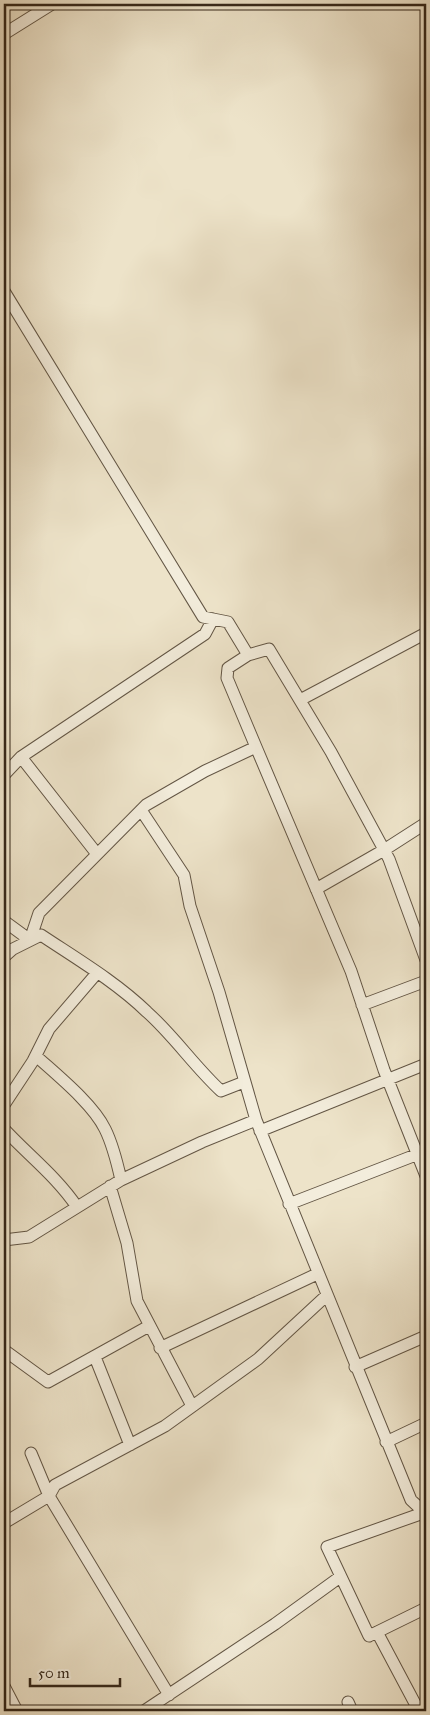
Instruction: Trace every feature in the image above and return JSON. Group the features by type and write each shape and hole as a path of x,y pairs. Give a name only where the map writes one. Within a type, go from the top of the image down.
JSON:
{"street":[{"path":"4,34 52,4"},
{"path":"4,291 203,617 228,622 248,655"},
{"path":"4,775 21,757 205,634 213,619"},
{"path":"300,700 426,633"},
{"path":"426,960 384,850 300,700 269,649 248,655 228,668 227,678 351,971 388,1080 422,1152 426,1176"},
{"path":"30,940 39,913 146,805 205,771 256,747"},
{"path":"21,757 96,854"},
{"path":"141,810 184,875 190,906 219,992 258,1126 288,1204 411,1500 426,1513"},
{"path":"316,889 384,850 426,823"},
{"path":"4,921 30,940"},
{"path":"4,956 41,935 97,973 146,1011 221,1091 244,1082"},
{"path":"4,1105 36,1056 49,1029 97,973"},
{"path":"362,1004 426,981"},
{"path":"36,1056 77,1093 104,1127 116,1156 121,1180"},
{"path":"4,1240 29,1237 110,1186 202,1142 258,1126 388,1080 426,1064"},
{"path":"4,1129 36,1163 62,1186 76,1207"},
{"path":"288,1204 393,1165 422,1152"},
{"path":"110,1186 127,1242 137,1301 192,1406"},
{"path":"160,1348 317,1274"},
{"path":"4,1523 49,1496 55,1485 165,1426 258,1359 326,1296"},
{"path":"4,1350 48,1382 149,1326"},
{"path":"356,1367 426,1336"},
{"path":"95,1356 130,1445"},
{"path":"386,1442 426,1423"},
{"path":"31,1453 49,1496 169,1695"},
{"path":"426,1513 327,1547 369,1636 426,1608"},
{"path":"144,1711 340,1577"},
{"path":"377,1632 419,1711"},
{"path":"4,1686 13,1710"}]}
